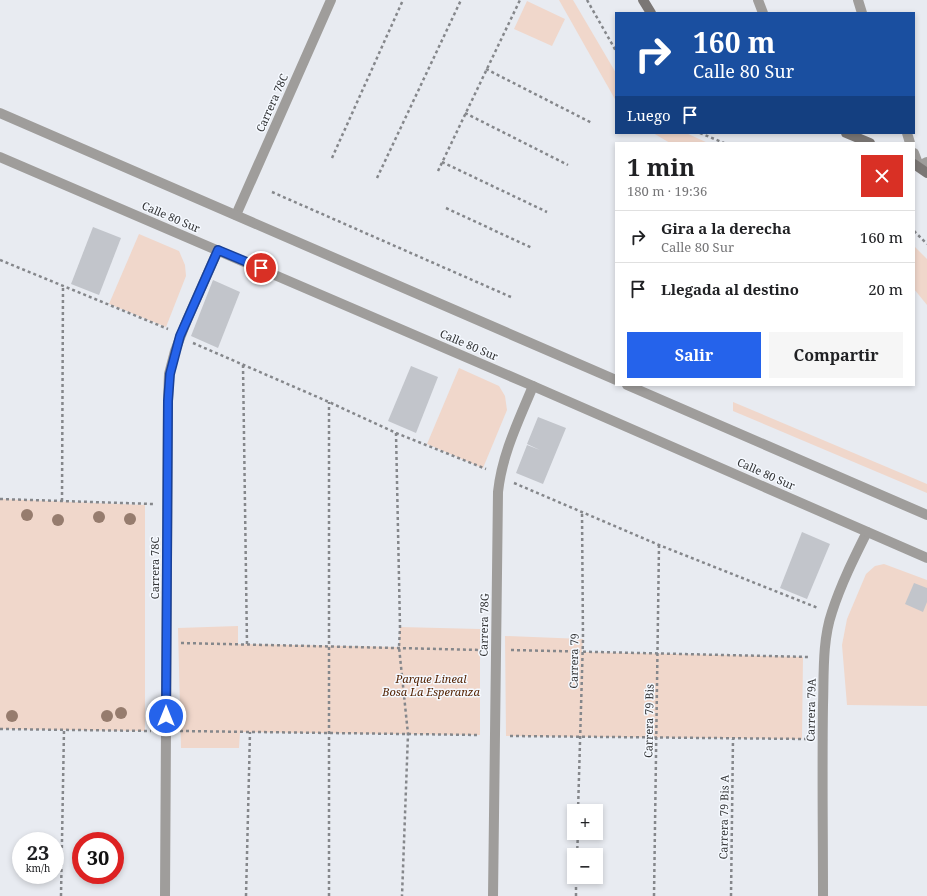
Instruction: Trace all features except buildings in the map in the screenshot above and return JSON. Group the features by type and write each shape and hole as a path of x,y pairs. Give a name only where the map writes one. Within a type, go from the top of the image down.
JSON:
{"main road":[{"path":"643,0 650,12"},
{"path":"848,134 868,142"},
{"path":"920,164 927,173"}],"street":[{"name":"Carrera 78C","path":"236,215 331,0"},
{"path":"758,0 763,12"},
{"path":"858,0 862,12"},
{"path":"0,113 615,380"},
{"path":"915,155 920,164"},
{"name":"Calle 80 Sur","path":"0,157 533,386 927,558"},
{"name":"Carrera 78C","path":"165,896 168,387 180,336 218,250"},
{"name":"Carrera 78G","path":"493,896 497,512 500,477 506,450 533,386"},
{"path":"629,386 927,515"},
{"name":"Carrera 79A","path":"822,896 822,740 825,658 831,613 850,565 867,532"}],"path":[{"path":"332,158 403,0"},
{"path":"377,178 461,0"},
{"path":"438,171 520,0"},
{"path":"587,0 615,49"},
{"path":"486,70 592,123"},
{"path":"466,113 568,165"},
{"path":"702,134 722,142"},
{"path":"442,162 547,212"},
{"path":"272,192 511,297"},
{"path":"446,208 532,248"},
{"path":"915,232 927,244"},
{"path":"0,260 166,327 180,336 396,433 483,468 500,477 660,546 831,613"},
{"path":"62,501 64,286"},
{"path":"244,365 247,645"},
{"path":"329,402 329,896"},
{"path":"396,433 400,627 399,648 408,734 402,896"},
{"path":"0,499 167,505"},
{"name":"Carrera 79","path":"578,804 582,639 582,512"},
{"name":"Carrera 79 Bis","path":"654,896 660,546"},
{"path":"0,729 166,731"},
{"path":"61,896 64,730"},
{"path":"246,896 250,732"},
{"name":"Carrera 79 Bis A","path":"731,896 733,739"},
{"path":"576,884 576,896"}],"green space":[{"path":"559,0 573,0 615,71 615,99"},
{"path":"527,1 565,19 552,46 514,29"},
{"path":"655,134 688,134 706,142 668,142"},
{"path":"139,234 179,251 185,265 186,276 166,327 109,304"},
{"path":"915,247 927,259 927,305 915,290"},
{"path":"459,368 499,386 505,396 507,410 483,468 427,444"},
{"path":"733,402 927,484 927,493 733,411"},
{"path":"0,499 145,505 145,731 0,729"},
{"path":"884,564 927,580 927,706 847,705 842,645 847,619 866,574 875,566"},
{"name":"Parque Lineal Bosa La Esperanza","path":"238,626 238,644 399,647 400,627 480,629 480,735 240,732 239,748 181,748 178,628"},
{"name":"Parque Lineal Bosa La Esperanza","path":"505,636 583,639 582,652 803,657 802,739 506,736"}],"route":[{"path":"166,716 168,401 170,374 180,336 218,250 261,268"}]}
